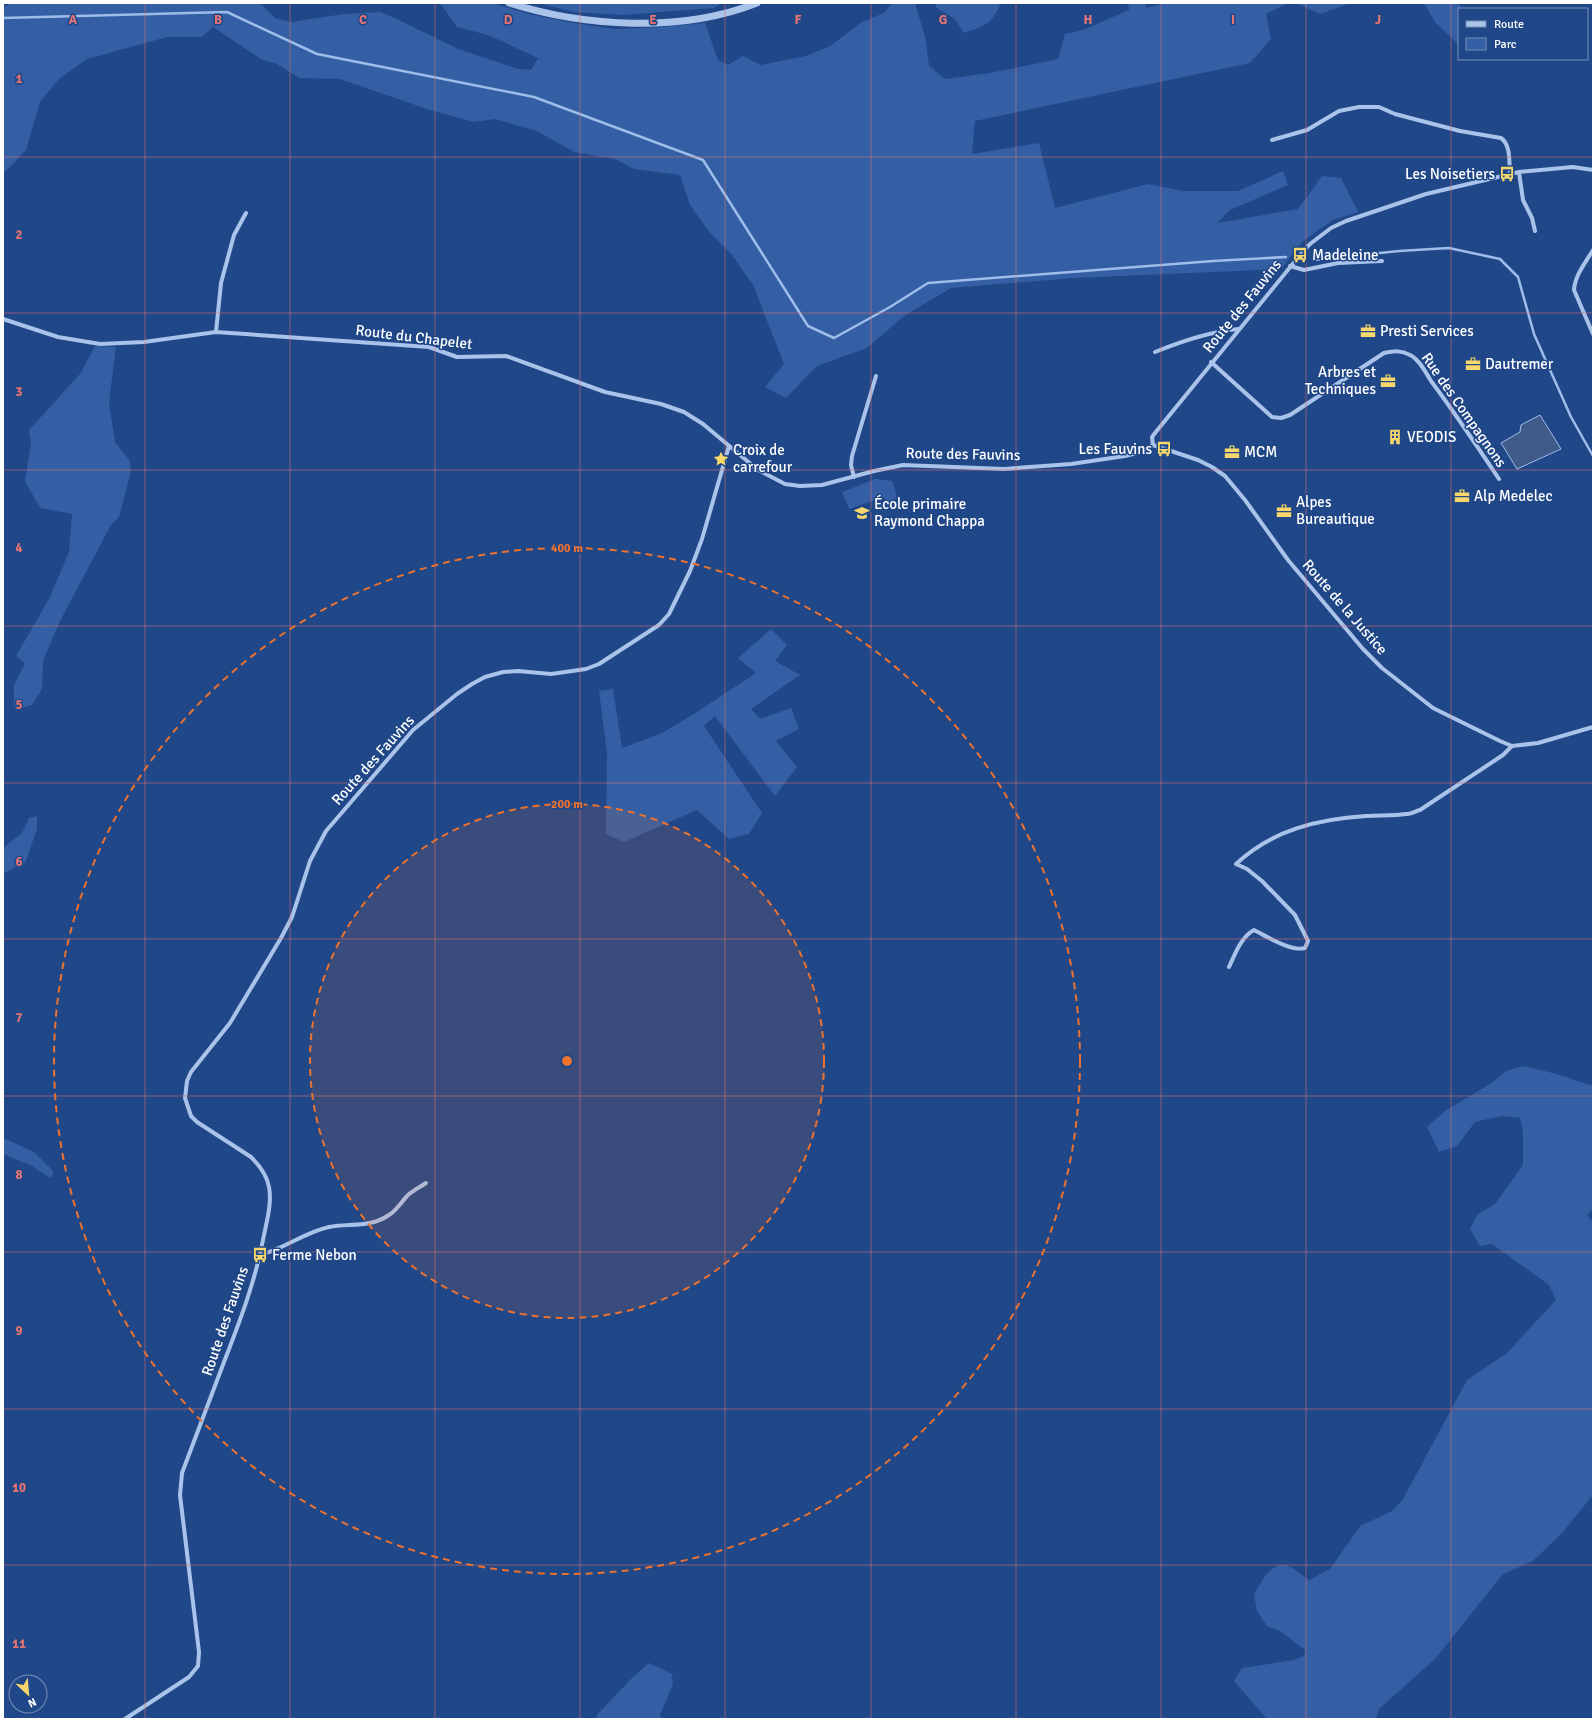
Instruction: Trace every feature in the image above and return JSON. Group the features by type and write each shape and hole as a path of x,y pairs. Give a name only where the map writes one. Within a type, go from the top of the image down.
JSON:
{"street":[{"path":"509,3 562,16 606,22 644,24 698,18 729,12 757,3"},
{"path":"1272,140 1307,130 1338,111 1359,107 1378,107 1395,114 1460,131 1501,138 1505,141 1507,146 1510,174"},
{"name":"Route des Fauvins","path":"125,1719 179,1685 195,1672 198,1666 199,1652 180,1496 180,1483 182,1473 236,1333 260,1255 269,1213 269,1187 265,1175 258,1164 251,1157 197,1122 191,1116 187,1107 185,1089 191,1072 230,1023 281,938 292,917 310,861 326,831 413,730 467,688 485,677 503,672 518,671 552,674 586,669 599,664 659,625 669,614 690,571 702,539 729,446 758,470 785,484 800,486 822,485 903,465 1004,469 1071,464 1141,452 1153,445 1152,437 1155,433 1290,266 1310,244 1331,228 1346,221 1426,194 1519,172 1573,167 1593,170"},
{"path":"1519,172 1523,200 1532,218 1535,231"},
{"path":"216,332 221,283 234,235 246,213"},
{"path":"1593,250 1578,275 1574,290 1593,334"},
{"path":"1290,266 1304,270 1338,263 1382,261"},
{"name":"Route du Chapelet","path":"3,319 58,337 100,344 144,342 216,332 429,347 457,357 506,356 605,392 661,404 684,412 703,424 729,446"},
{"path":"1155,352 1188,339 1238,329"},
{"name":"Rue des Compagnons","path":"1211,362 1272,417 1281,418 1290,415 1384,353 1397,350 1412,355 1461,421 1499,479"},
{"path":"854,477 852,456 876,376"},
{"name":"Route de la Justice","path":"1153,445 1198,460 1225,476 1245,500 1288,560 1349,634 1382,668 1433,708 1500,742 1512,746 1525,746 1543,742 1593,727"},
{"path":"1229,968 1239,946 1249,932 1254,930 1272,940 1296,949 1305,948 1308,941 1295,914 1262,881 1247,869 1236,864 1247,854 1269,839 1297,826 1324,820 1359,816 1406,814 1420,810 1503,755 1512,746"},
{"path":"260,1255 275,1251 299,1238 328,1228 357,1226 375,1222 390,1215 408,1196 426,1183"}],"green space":[{"path":"13,3 260,3 275,18 291,22 344,14 380,12 458,49 518,69 531,70 538,58 488,35 457,27 440,3 492,3 529,14 573,23 615,29 705,23 718,60 728,65 743,56 761,65 806,56 830,46 862,22 884,13 892,3 915,3 926,40 929,66 945,79 990,73 1058,59 1065,34 1083,30 1129,10 1128,3 1145,3 1146,8 1166,3 1288,3 1266,14 1271,39 1250,63 975,121 972,154 1039,143 1055,208 1148,184 1183,191 1238,191 1283,171 1288,185 1230,210 1217,223 1298,209 1322,176 1341,178 1358,212 1333,220 1303,241 1281,269 1074,278 951,288 904,316 867,348 817,366 786,398 765,387 784,364 753,285 732,255 710,233 690,205 680,175 634,169 615,159 574,152 537,131 495,119 473,122 427,109 340,79 299,78 277,64 261,59 213,27 202,37 167,37 87,59 59,79 40,102 26,150 3,174 3,7"},
{"path":"537,3 722,3 714,8 622,15 574,12"},
{"path":"935,3 1001,3 991,20 983,26 964,33 955,19 937,8"},
{"path":"1296,3 1351,3 1320,14"},
{"path":"1424,3 1458,3 1461,8 1458,8 1458,44 1435,22"},
{"path":"95,346 116,347 109,402 115,442 130,461 131,471 119,517 111,525 60,621 43,661 42,689 32,705 14,710 14,685 25,663 16,656 49,599 69,552 72,514 40,508 25,481 31,443 29,430 80,374"},
{"path":"875,479 892,481 897,496 888,508 884,497 849,509 842,492"},
{"path":"771,629 787,645 775,661 800,675 751,709 760,719 791,708 799,729 776,741 797,767 775,796 715,716 704,726 762,813 749,834 729,839 697,810 624,842 606,834 607,753 599,691 613,689 622,748 662,733 756,673 738,658"},
{"path":"37,816 37,829 25,863 18,865 3,874 3,848 22,833 29,818"},
{"path":"1523,1066 1557,1074 1593,1086 1593,1209 1587,1215 1593,1222 1593,1495 1562,1533 1534,1560 1502,1575 1436,1658 1379,1709 1376,1719 1267,1719 1234,1681 1242,1668 1294,1660 1304,1656 1305,1650 1280,1631 1267,1626 1257,1611 1254,1594 1263,1579 1276,1566 1282,1565 1291,1567 1309,1580 1330,1569 1360,1526 1392,1511 1403,1499 1467,1380 1507,1353 1556,1300 1549,1285 1492,1244 1480,1246 1470,1229 1477,1215 1495,1204 1523,1165 1523,1132 1520,1118 1501,1116 1475,1122 1457,1146 1439,1152 1427,1127 1445,1111 1490,1084 1506,1071"},
{"path":"3,1138 34,1152 54,1172 50,1178 32,1166 3,1154"},
{"path":"649,1663 672,1674 673,1684 660,1715 662,1719 596,1719 597,1715 630,1680"}],"shaded area":[{"path":"1540,415 1561,449 1517,469 1501,443 1520,432 1521,425"}],"waterway":[{"path":"3,18 227,12 317,54 534,97 703,160 808,326 834,338 890,307 928,283 1213,261 1286,257"},
{"path":"1313,260 1399,251 1449,248 1500,259 1518,277 1534,334 1571,417 1593,456"}],"place":[{"name":"Les Noisetiers","path":"1507,174"},
{"name":"Madeleine","path":"1300,255"},
{"name":"Presti Services","path":"1368,331"},
{"name":"Dautremer","path":"1473,364"},
{"name":"Arbres et Techniques","path":"1388,381"},
{"name":"VEODIS","path":"1395,437"},
{"name":"Les Fauvins","path":"1164,449"},
{"name":"MCM","path":"1232,452"},
{"name":"Croix de carrefour","path":"721,459"},
{"name":"Alp Medelec","path":"1462,496"},
{"name":"Alpes Bureautique","path":"1284,511"},
{"name":"École primaire Raymond Chappa","path":"862,513"},
{"name":"Ferme Nebon","path":"260,1255"}]}
